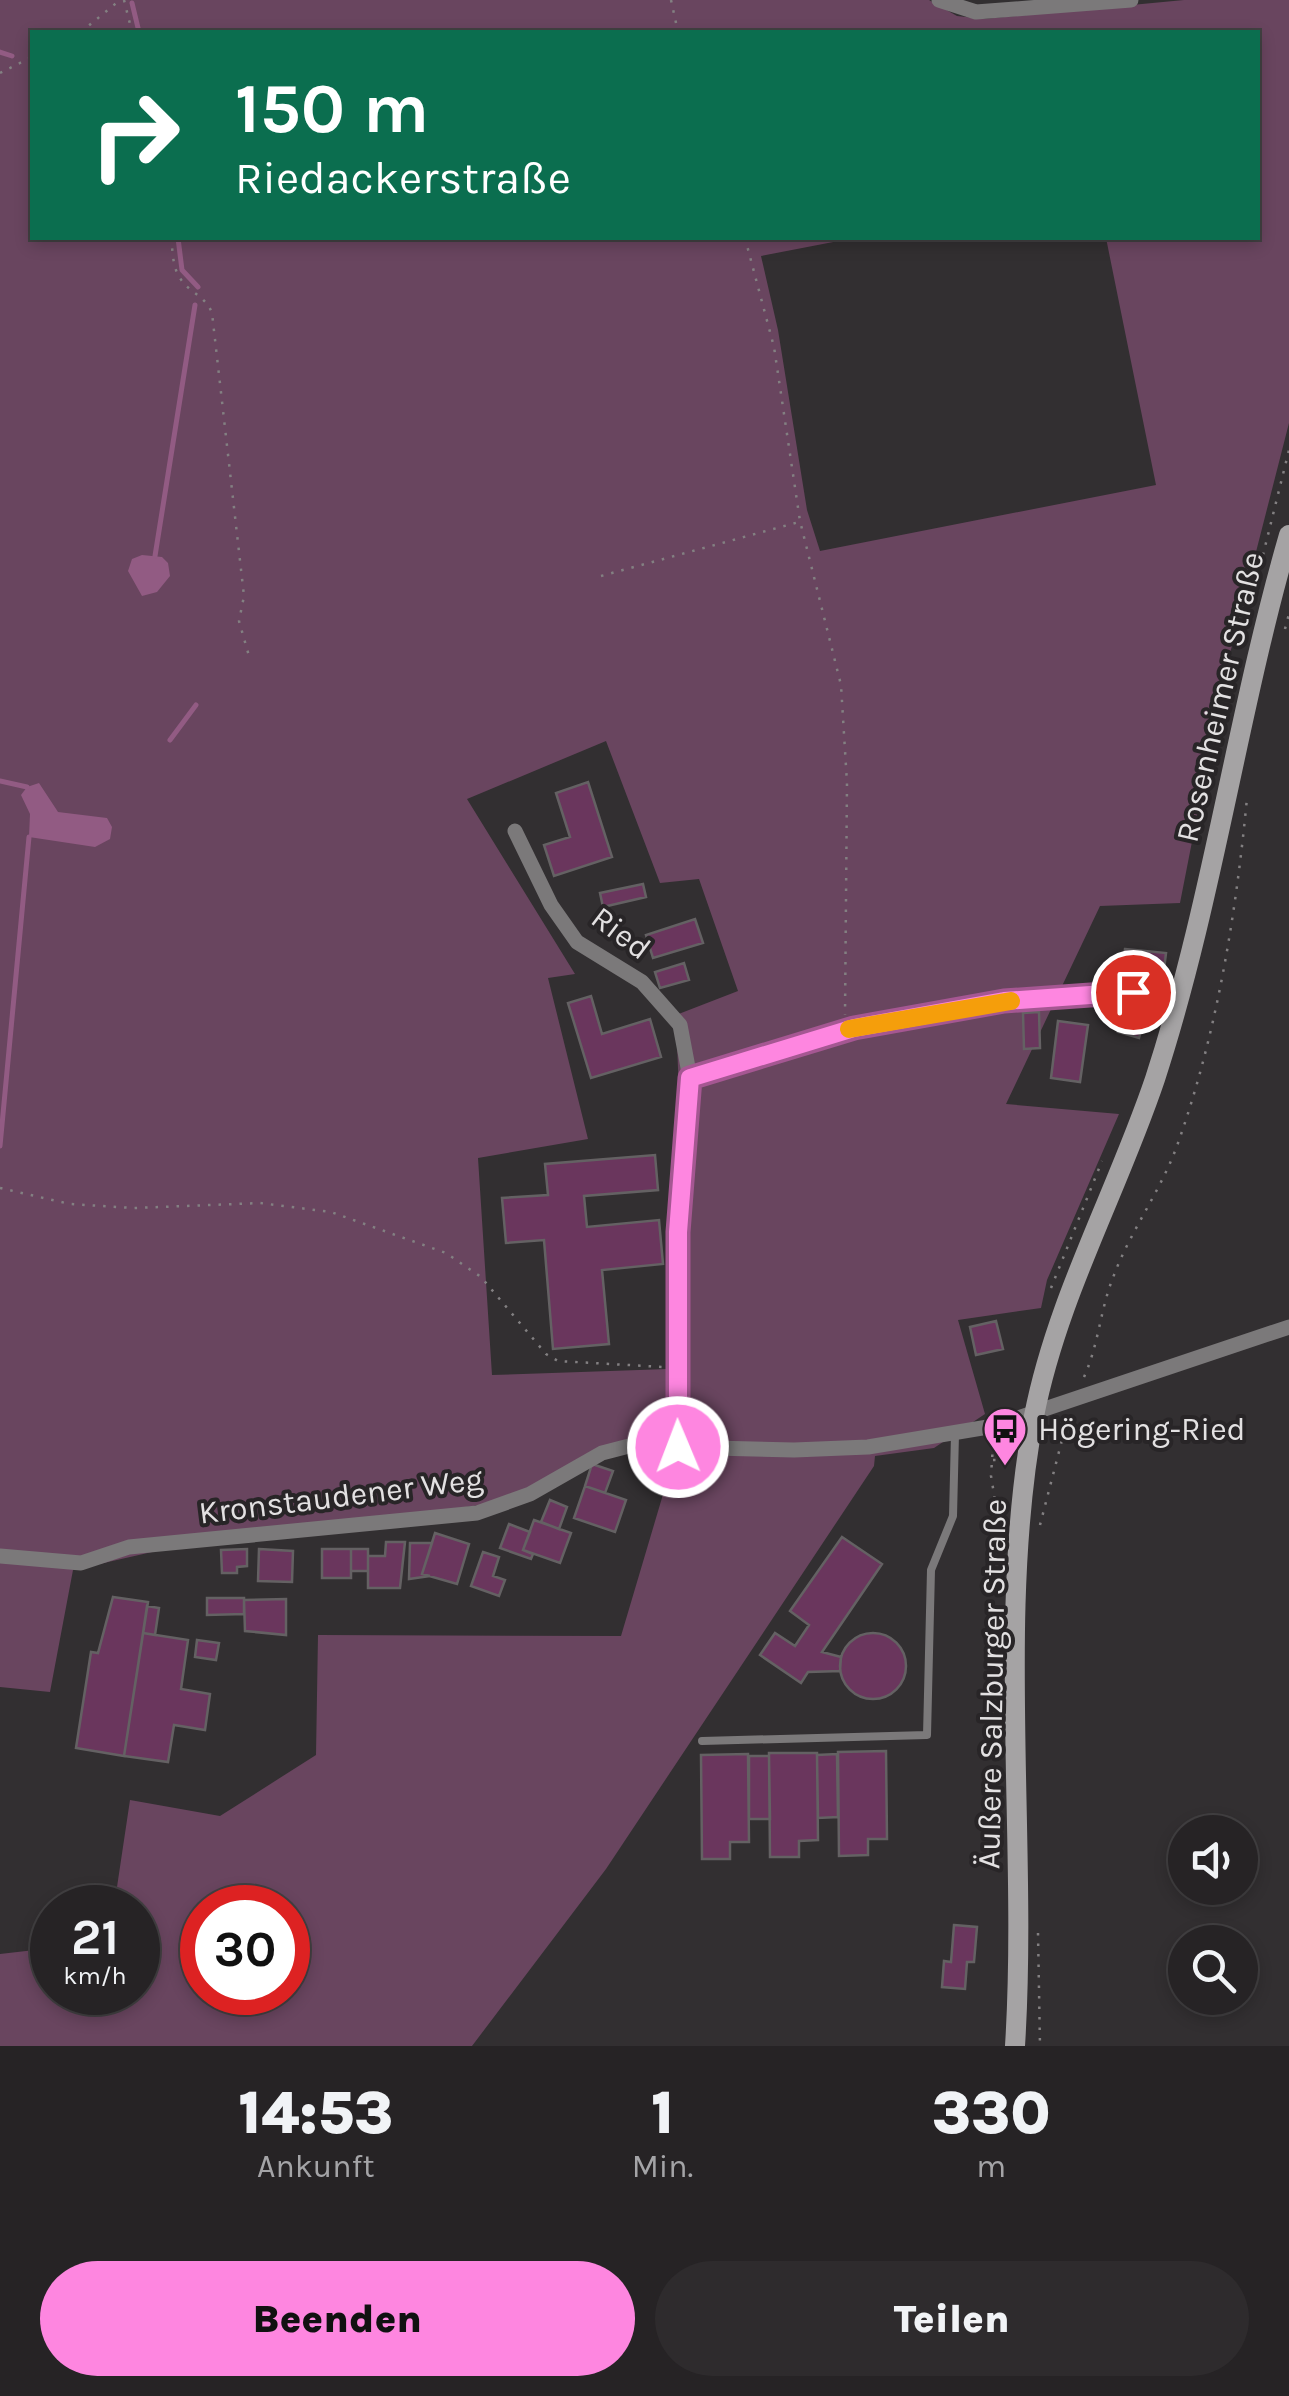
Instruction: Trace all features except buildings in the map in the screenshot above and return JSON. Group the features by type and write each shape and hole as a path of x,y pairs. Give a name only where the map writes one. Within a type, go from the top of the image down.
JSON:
{"main road":[{"name":"Rosenheimer Straße","path":"1211,872 1289,535"},
{"name":"Äußere Salzburger Straße","path":"1015,2046 1019,1980 1018,1604 1034,1416 1060,1320 1155,1079 1211,872"}],"street":[{"path":"939,0 976,12 1131,0"},
{"name":"Ried","path":"515,831 550,905 577,942 642,982 680,1026 690,1078 678,1232 678,1447"},
{"path":"690,1078 845,1030 1004,1001 1180,989"},
{"name":"Kronstaudener Weg","path":"0,1556 80,1563 129,1548 477,1513 530,1494 602,1453 629,1446 794,1450 868,1447 955,1432 1034,1416 1289,1327"}],"lane":[{"path":"702,1741 927,1735 931,1570 953,1516 955,1432"}],"path":[{"path":"84,30 122,0 131,30"},
{"path":"670,0 678,30"},
{"path":"0,74 30,58"},
{"path":"171,240 173,263 181,280 207,300 212,313 244,596 239,622 249,656"},
{"path":"746,240 774,347 800,521 836,659 844,718 845,1030"},
{"path":"601,576 800,521"},
{"path":"1282,640 1289,614"},
{"path":"1038,1534 1072,1402 1095,1353 1099,1315 1114,1272 1177,1147 1192,1096 1218,993 1240,867 1248,790"},
{"path":"0,1188 70,1204 134,1208 260,1203 331,1212 446,1253 481,1276 546,1354 558,1361 676,1369"},
{"path":"992,1460 1006,1460 1005,1468"},
{"path":"1037,1924 1040,2046"}],"shaded area":[{"path":"0,0 929,0 957,16 984,19 1184,0 1289,0 1289,423 1225,673 1180,903 1100,906 1006,1104 1119,1114 1047,1280 1041,1308 958,1320 985,1414 934,1448 875,1456 874,1466 606,1869 472,2046 0,2046 0,1954 30,1951 30,2015 160,2015 160,1885 117,1885 130,1800 220,1816 316,1755 318,1635 621,1636 675,1454 603,1454 532,1498 174,1547 73,1570 50,1692 0,1687","holes":["30,30 1260,30 1260,240 1106,240 1156,485 820,551 807,510 778,330 761,256 844,240 30,240","606,741 660,883 699,879 738,991 676,1015 679,1095 668,1369 492,1375 478,1158 588,1139 548,978 575,974 467,799"]},
{"path":"142,555 162,557 168,563 170,576 157,592 142,596 128,571 132,559"},
{"path":"39,783 58,812 107,818 112,827 110,839 95,847 29,837 30,814 21,795 27,787"}],"waterway":[{"path":"132,3 139,30"},
{"path":"0,52 12,56"},
{"path":"178,240 182,270 198,287"},
{"path":"155,556 195,305"},
{"path":"170,740 196,705"},
{"path":"0,781 27,787"},
{"path":"0,1146 29,837"}],"slow traffic":[{"path":"849,1029 1011,1001"}],"place":[{"name":"Högering-Ried","path":"1005,1467"}],"route":[{"path":"678,1447 678,1232 690,1078 854,1028 1004,1001 1133,992"}]}
